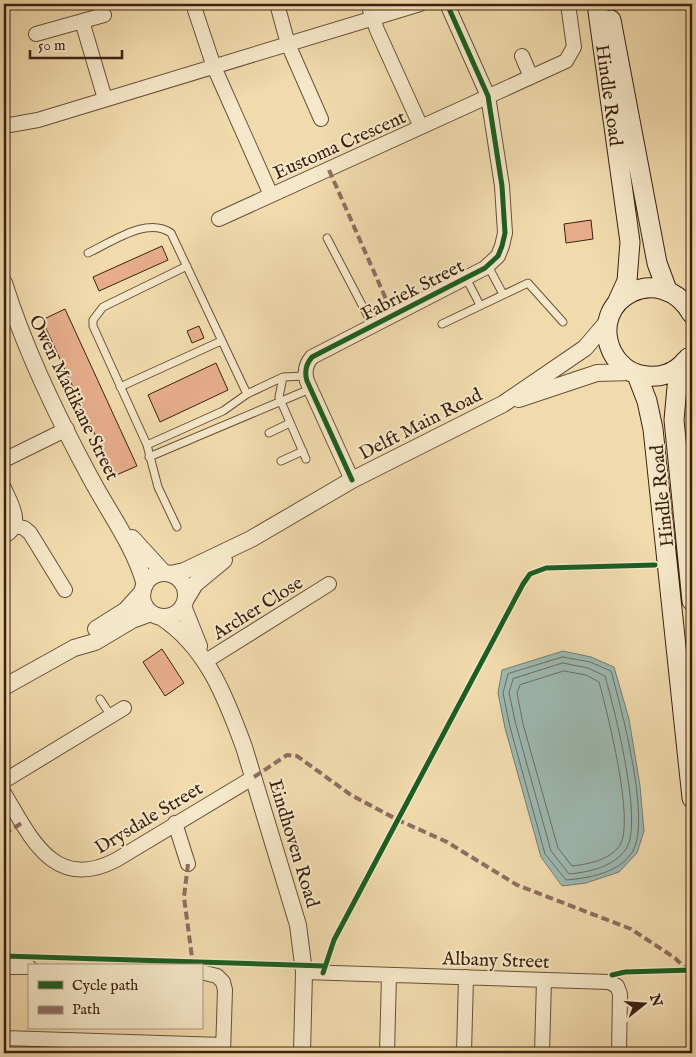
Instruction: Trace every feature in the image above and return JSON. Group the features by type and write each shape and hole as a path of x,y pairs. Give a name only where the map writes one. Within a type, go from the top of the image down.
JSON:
{"main road":[{"name":"Hindle Road","path":"597,4 630,242 627,280 608,321"},
{"name":"Hindle Road","path":"608,4 656,262 692,314"},
{"path":"617,303 627,294 653,287 679,294"},
{"path":"608,321 609,345 622,365 635,373 653,377 669,374 690,355"},
{"name":"Hindle Road","path":"690,355 676,387 674,420 688,525 692,601"},
{"name":"Hindle Road","path":"635,373 647,401 654,429 692,798"}],"street":[{"name":"Eustoma Crescent","path":"193,4 214,67 271,195"},
{"path":"277,4 288,44 321,119"},
{"name":"Eustoma Crescent","path":"368,4 422,127"},
{"path":"4,126 38,120 420,4"},
{"name":"Fabriek Street","path":"308,383 306,367 312,357 488,266 500,251 505,233 502,186 488,96 447,4"},
{"name":"Eustoma Crescent","path":"219,219 566,61 571,56 574,47 568,4"},
{"path":"36,34 104,15"},
{"path":"82,21 106,99"},
{"path":"522,56 531,77"},
{"name":"Owen Madikane Street","path":"4,283 29,349 89,476 118,524 141,571 144,588"},
{"name":"Delft Main Road","path":"167,574 184,571 251,539 352,480 503,404 585,348 608,321"},
{"name":"Delft Main Road","path":"503,404 597,373 635,373"},
{"path":"308,383 352,480"},
{"path":"4,460 67,429"},
{"path":"4,488 15,513 14,526 4,536"},
{"name":"Owen Madikane Street","path":"118,524 167,574"},
{"path":"14,526 24,528 30,533 66,590"},
{"name":"Delft Main Road","path":"185,602 194,584 251,539"},
{"path":"4,687 74,648 95,642 132,620 156,615 174,615 185,602 183,584 167,574 150,579 126,610 90,633 74,648"},
{"name":"Archer Close","path":"204,658 328,584"},
{"path":"144,588 144,603 156,615"},
{"name":"Eindhoven Road","path":"185,602 204,658 235,722 254,777 297,919 304,972 302,1053"},
{"name":"Eindhoven Road","path":"156,615 176,628 204,658"},
{"path":"4,781 124,708"},
{"name":"Drysdale Street","path":"4,793 33,840 48,857 68,869 88,870 107,865 254,777"},
{"path":"175,823 188,864"},
{"path":"4,967 28,967"},
{"path":"4,1038 223,1049 224,986 217,976 202,972"},
{"name":"Albany Street","path":"304,972 609,982 616,986 620,994 619,1053"},
{"path":"387,1053 389,975"},
{"path":"464,1053 466,977"},
{"path":"542,1053 544,980"}],"lane":[{"path":"88,253 143,228 155,226 171,233 247,394"},
{"path":"327,238 373,326"},
{"path":"177,527 158,487 147,445 93,326 95,316 103,308 187,266"},
{"path":"488,266 503,294"},
{"path":"466,278 480,305"},
{"path":"442,324 528,284 563,322"},
{"path":"120,387 221,341"},
{"path":"147,445 223,411 247,394 283,377 308,383"},
{"path":"283,377 279,389 280,400 306,460"},
{"path":"149,457 280,400 308,383"},
{"path":"269,433 290,423"},
{"path":"281,461 303,451"},
{"path":"100,699 111,716"}],"path":[{"path":"322,973 334,940 530,574 546,568 655,564"},
{"path":"618,974 692,970"}],"water":[{"path":"563,651 591,657 614,667 629,719 640,786 644,831 637,853 619,872 586,883 562,886 541,857 505,728 498,693 502,670"}],"building":[{"path":"591,220 593,239 566,243 564,224"},
{"path":"162,246 168,260 99,291 93,277"},
{"path":"65,309 137,466 114,476 42,320"},
{"path":"199,326 204,338 192,343 187,331"},
{"path":"216,363 228,390 160,422 148,395"},
{"path":"162,649 184,683 165,696 143,662"}],"marked path":[{"path":"329,170 393,315"},
{"path":"254,777 287,755 297,756 351,795 398,820 447,842 517,885 631,929 675,958 687,970"},
{"path":"4,834 22,823"},
{"path":"188,864 184,897 193,964"}],"cycle path":[{"path":"352,480 307,381 306,368 308,362 312,357 485,268 498,256 505,233 502,186 488,96 447,4"},
{"path":"323,973 334,940 530,574 546,568 655,565"},
{"path":"4,956 325,966"},
{"path":"612,975 625,972 692,970"}]}
